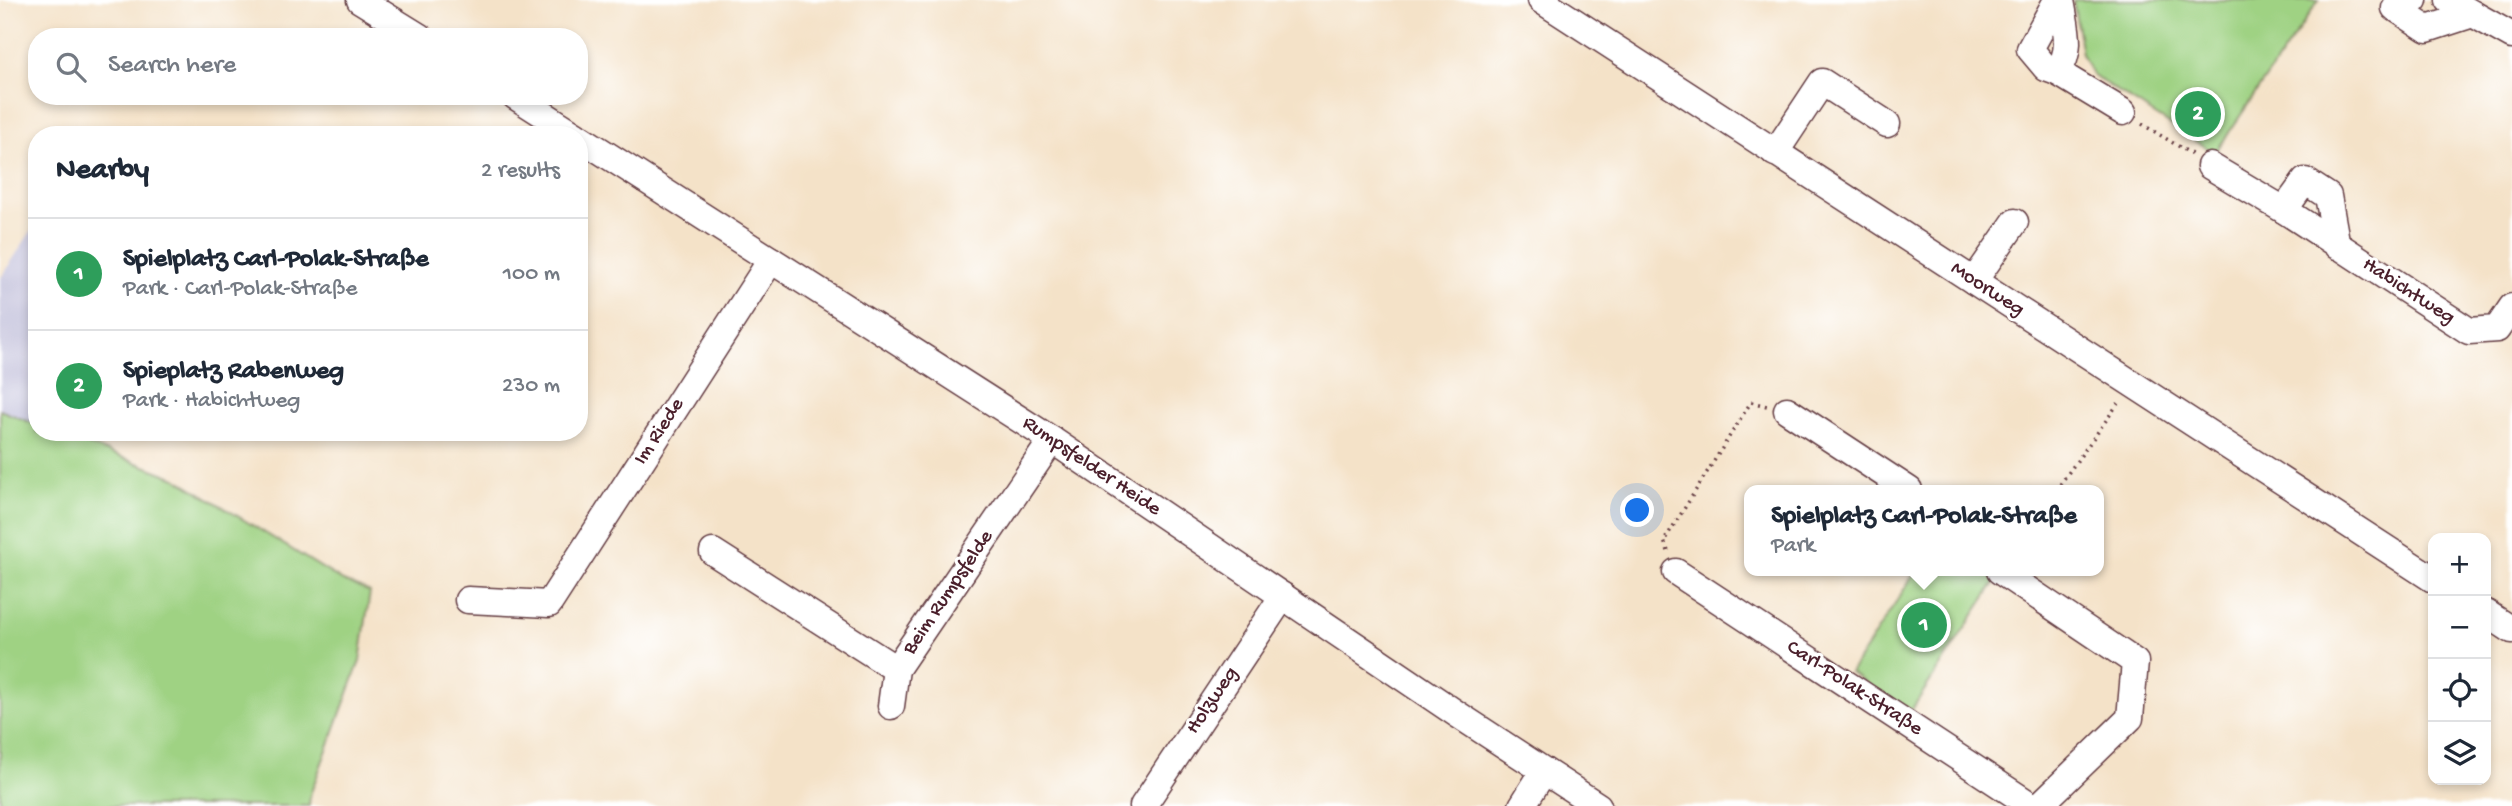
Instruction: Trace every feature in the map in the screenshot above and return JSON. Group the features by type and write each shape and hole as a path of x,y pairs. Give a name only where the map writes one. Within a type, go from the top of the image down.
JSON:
{"street":[{"path":"360,0 405,28"},
{"name":"Moorweg","path":"1541,0 2428,576"},
{"path":"2059,0 2030,49 2046,68 2123,112"},
{"path":"2057,72 2066,60 2068,40 2059,0"},
{"path":"2449,0 2512,36"},
{"path":"2396,3 2427,29 2473,14"},
{"path":"1775,153 1822,82 1887,124"},
{"name":"Rumpsfelder Heide","path":"529,105 562,126"},
{"name":"Rumpsfelder Heide","path":"588,142 1052,440 1598,806"},
{"name":"Habichtweg","path":"2210,166 2284,209 2469,331 2497,329 2512,307"},
{"path":"2284,209 2305,181 2328,196 2337,246"},
{"path":"1973,281 2015,222"},
{"name":"Im Riede","path":"468,600 549,604 771,260"},
{"path":"1787,410 1901,485"},
{"name":"Beim Rumpsfelde","path":"713,552 896,669 1052,440"},
{"name":"Carl-Polak-Straße","path":"1676,572 2032,806"},
{"path":"2007,576 2135,662 2130,718 2039,806"},
{"name":"Holzweg","path":"1143,806 1283,596"},
{"path":"2491,616 2512,630"},
{"path":"891,706 896,669"},
{"path":"1522,806 1544,771"}],"path":[{"path":"2123,112 2210,166"},
{"path":"2060,485 2132,383"},
{"path":"1676,572 1664,541 1751,402 1787,410"}],"shaded area":[{"path":"28,236 28,421 0,410 0,279"}],"green space":[{"path":"2073,0 2319,0 2215,153 2092,75 2082,54"},
{"path":"0,410 28,421 28,441 79,441 176,478 343,581 370,592 360,661 310,795 309,806 0,806"},
{"path":"1913,576 1998,578 1910,712 1850,673"}],"place":[{"name":"Spieplatz Rabenweg","path":"2198,114"},
{"name":"Spielplatz Carl-Polak-Straße","path":"1924,625"}]}
